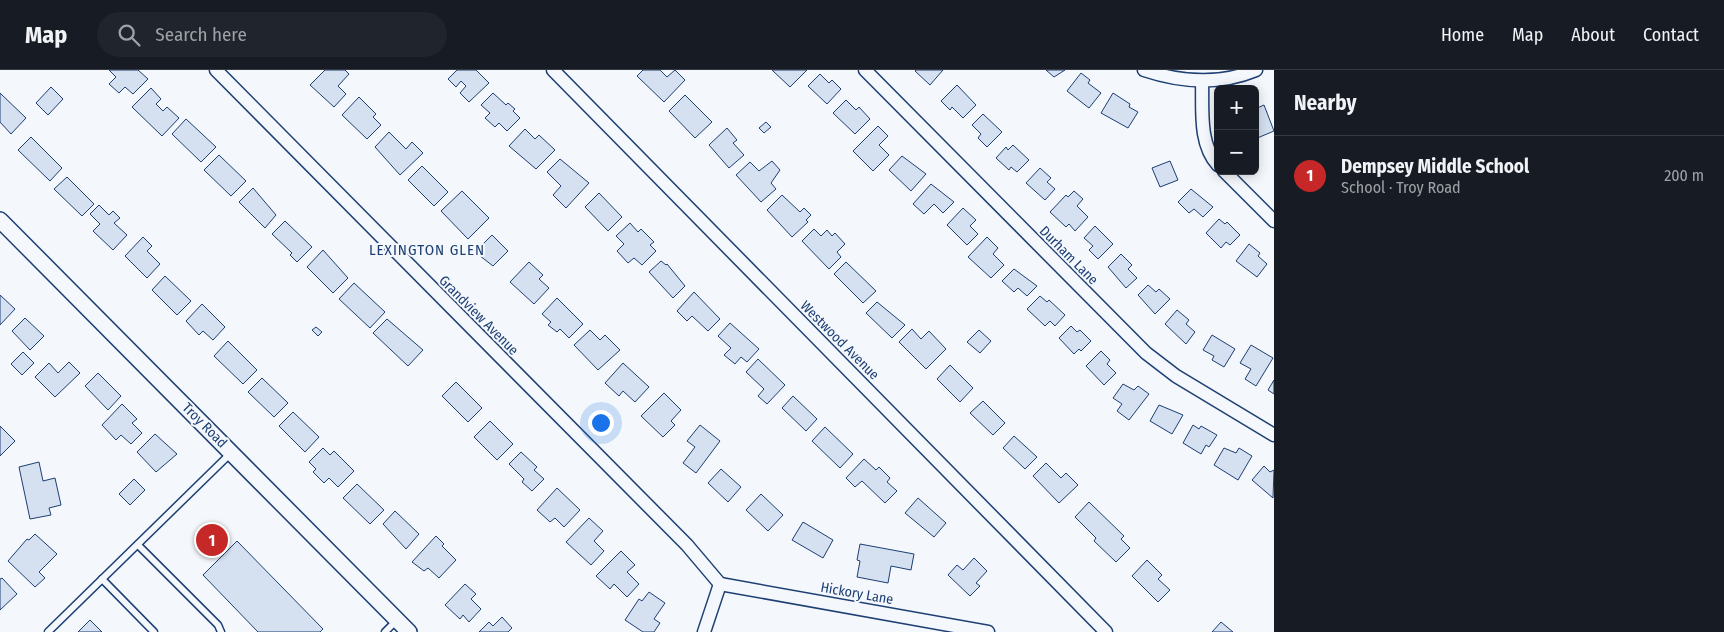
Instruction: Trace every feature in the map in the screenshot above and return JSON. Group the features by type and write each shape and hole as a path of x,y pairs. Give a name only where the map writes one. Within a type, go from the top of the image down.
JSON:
{"street":[{"name":"Grandview Avenue","path":"216,70 687,545 720,584"},
{"name":"Westwood Avenue","path":"553,70 1106,632"},
{"name":"Durham Lane","path":"865,70 1146,353 1176,376 1274,435"},
{"path":"1144,70 1160,76 1202,81 1239,76 1256,70"},
{"path":"1202,81 1205,139 1214,160"},
{"path":"1228,175 1274,221"},
{"name":"Troy Road","path":"0,220 232,452 408,632"},
{"path":"704,632 720,584"},
{"name":"Hickory Lane","path":"720,584 988,632"}],"lane":[{"path":"48,632 232,452"},
{"path":"138,544 218,625 220,632"},
{"path":"102,580 154,632"},
{"path":"386,632 397,620"}],"building":[{"path":"109,70 138,70 148,79 133,94 125,87 119,93 109,84 116,77"},
{"path":"325,70 345,70 349,74 338,86 346,94 334,107 310,85"},
{"path":"457,70 476,70 489,83 469,102 460,93 466,86 461,81 456,87 448,79"},
{"path":"643,70 660,70 667,77 675,70 685,80 664,102 637,76"},
{"path":"772,70 807,70 790,87"},
{"path":"916,70 943,70 930,85 915,71"},
{"path":"1046,70 1065,70 1054,77"},
{"path":"1081,73 1090,80 1088,83 1101,93 1089,108 1067,91"},
{"path":"820,74 829,83 832,80 841,89 827,104 808,86"},
{"path":"957,85 976,105 963,118 952,107 950,110 941,101"},
{"path":"51,87 63,99 48,115 36,103"},
{"path":"151,88 161,99 156,104 163,111 167,107 179,118 162,136 132,107"},
{"path":"0,93 26,118 11,134 0,122"},
{"path":"493,93 506,105 508,103 515,109 513,111 520,118 507,131 499,123 495,127 485,118 490,113 481,105"},
{"path":"1113,93 1130,104 1129,107 1138,112 1128,128 1101,113"},
{"path":"685,95 712,122 695,138 669,111"},
{"path":"359,97 376,114 373,117 381,125 367,139 342,115"},
{"path":"846,100 856,110 859,107 870,119 855,134 833,113"},
{"path":"1264,105 1274,131 1259,137 1259,130 1259,107"},
{"path":"983,114 1002,132 987,147 978,138 981,134 972,125"},
{"path":"186,119 216,147 201,162 172,134"},
{"path":"766,122 771,127 764,133 759,128"},
{"path":"878,126 888,136 879,145 889,155 873,171 853,151"},
{"path":"727,128 737,140 733,143 744,155 729,168 709,145"},
{"path":"525,129 535,139 539,135 555,150 536,169 509,146"},
{"path":"389,132 406,149 412,142 423,153 400,175 375,147"},
{"path":"31,137 62,168 50,181 18,150"},
{"path":"1013,145 1029,160 1017,172 1011,167 1009,170 996,158 1006,147 1008,150"},
{"path":"219,155 246,181 231,196 204,170"},
{"path":"902,156 926,174 911,191 889,170"},
{"path":"560,159 589,183 566,208 553,195 561,186 547,172"},
{"path":"772,161 780,170 771,183 776,189 761,202 736,175 750,162 759,171"},
{"path":"1170,161 1178,180 1160,187 1152,168"},
{"path":"422,166 448,192 434,206 408,180"},
{"path":"1040,168 1051,178 1047,182 1055,189 1045,200 1026,183"},
{"path":"67,177 94,204 82,216 54,189"},
{"path":"931,184 954,202 943,213 934,204 924,214 913,204"},
{"path":"253,188 276,215 265,228 239,202"},
{"path":"1191,189 1213,207 1203,217 1194,209 1189,213 1178,202"},
{"path":"462,191 489,218 468,239 441,211"},
{"path":"1074,191 1083,199 1077,206 1088,217 1075,231 1069,224 1066,227 1050,212 1066,195 1068,197"},
{"path":"599,193 622,217 608,231 585,207"},
{"path":"782,195 800,212 804,208 811,215 806,220 808,222 792,237 767,210"},
{"path":"99,205 109,215 113,211 120,218 114,223 127,235 113,250 93,231 100,224 90,214"},
{"path":"963,208 976,220 970,226 978,234 967,245 947,225"},
{"path":"1219,219 1225,224 1227,222 1240,235 1230,245 1226,242 1221,248 1206,233"},
{"path":"285,221 312,247 297,262 290,255 292,253 272,234"},
{"path":"630,223 638,232 641,229 654,242 650,245 656,251 642,265 634,258 628,263 617,251 624,244 616,236"},
{"path":"1095,226 1113,244 1098,259 1089,250 1093,246 1084,238"},
{"path":"814,229 821,236 827,230 832,236 835,233 845,244 837,252 841,257 829,269 802,241"},
{"path":"492,235 508,251 493,266 475,252"},
{"path":"143,237 152,246 147,251 160,264 147,278 125,256"},
{"path":"987,237 998,248 993,254 1004,265 991,278 968,257"},
{"path":"1249,244 1260,253 1258,256 1267,264 1257,277 1236,261"},
{"path":"323,250 348,278 333,293 307,267"},
{"path":"1121,254 1132,265 1128,269 1137,278 1126,288 1108,267"},
{"path":"661,261 667,264 685,286 673,298 649,272"},
{"path":"529,262 543,275 539,279 549,288 534,304 510,282"},
{"path":"846,262 876,291 863,303 834,274"},
{"path":"1014,269 1037,286 1027,296 1018,288 1014,292 1002,281"},
{"path":"165,276 191,301 177,315 152,290"},
{"path":"354,283 385,312 370,328 339,299"},
{"path":"1148,285 1156,292 1159,289 1170,299 1155,314 1138,295"},
{"path":"694,292 720,319 708,331 692,316 687,321 677,311"},
{"path":"0,295 15,309 0,325"},
{"path":"1040,296 1047,302 1049,300 1065,315 1055,326 1050,321 1045,326 1027,309"},
{"path":"557,298 583,324 569,338 560,329 557,332 548,325 551,322 542,314"},
{"path":"877,302 905,325 892,338 866,313"},
{"path":"202,304 225,327 213,340 203,331 199,335 186,321"},
{"path":"1177,310 1189,320 1186,324 1195,332 1186,344 1165,324"},
{"path":"25,318 44,336 30,350 12,331"},
{"path":"387,319 423,350 408,366 373,333"},
{"path":"730,323 759,349 747,362 741,357 735,364 724,355 731,348 718,336"},
{"path":"1071,326 1077,332 1080,330 1091,341 1081,351 1079,349 1074,354 1059,338"},
{"path":"316,327 322,332 318,336 312,330"},
{"path":"912,329 921,339 929,331 946,349 926,369 899,342"},
{"path":"590,330 600,340 605,335 620,350 598,370 574,345"},
{"path":"979,330 991,341 980,353 967,342"},
{"path":"1212,335 1235,349 1224,367 1212,360 1214,356 1203,350"},
{"path":"228,341 257,370 243,384 214,356"},
{"path":"1251,345 1273,358 1256,386 1245,379 1251,369 1240,363"},
{"path":"1101,351 1110,360 1107,364 1116,373 1104,385 1086,366"},
{"path":"23,352 34,363 22,375 11,364"},
{"path":"758,359 785,385 767,404 758,396 764,389 746,372"},
{"path":"69,362 80,373 55,397 35,377 49,363 58,373"},
{"path":"623,363 649,387 635,402 623,391 619,396 605,383"},
{"path":"950,365 973,388 960,402 937,379"},
{"path":"98,373 121,396 108,410 85,386"},
{"path":"262,378 288,403 274,417 248,392"},
{"path":"1274,380 1274,394 1268,390"},
{"path":"456,382 482,408 468,422 442,396"},
{"path":"1123,384 1134,390 1138,386 1149,394 1129,420 1117,411 1122,404 1113,398"},
{"path":"664,393 681,410 671,421 675,425 663,437 641,416"},
{"path":"793,396 817,419 806,431 782,408"},
{"path":"983,401 1005,423 993,435 970,413"},
{"path":"122,404 137,419 132,423 142,433 131,444 121,435 116,440 102,425"},
{"path":"1159,405 1183,415 1172,434 1150,421"},
{"path":"293,412 319,437 305,452 279,426"},
{"path":"490,421 513,444 497,460 474,437"},
{"path":"700,425 720,441 696,473 683,463 695,447 687,441"},
{"path":"1193,425 1199,429 1201,426 1217,435 1209,447 1206,445 1201,454 1183,443"},
{"path":"0,426 15,441 0,456"},
{"path":"825,427 853,454 840,468 812,441"},
{"path":"155,434 177,454 156,472 137,452"},
{"path":"1014,436 1037,457 1025,469 1003,448"},
{"path":"323,448 330,455 334,451 354,471 338,487 329,478 324,483 313,472 316,469 309,462"},
{"path":"1224,448 1236,453 1239,448 1252,456 1238,480 1214,465"},
{"path":"521,452 537,467 534,470 544,479 532,491 522,482 524,479 509,464"},
{"path":"864,459 876,470 879,467 890,478 887,482 897,491 885,503 862,481 855,487 846,478"},
{"path":"39,462 43,481 55,478 61,505 49,508 51,515 30,519 19,467"},
{"path":"1046,463 1061,478 1066,473 1078,485 1059,503 1033,476"},
{"path":"1264,466 1270,472 1274,470 1273,498 1252,480"},
{"path":"721,469 741,487 728,502 708,483"},
{"path":"134,479 145,490 130,505 119,494"},
{"path":"357,484 384,510 370,524 343,498"},
{"path":"557,488 580,510 564,527 555,518 550,522 537,510"},
{"path":"761,494 783,515 768,531 746,510"},
{"path":"918,498 946,523 934,537 905,513"},
{"path":"1089,502 1124,536 1121,539 1130,548 1116,562 1094,541 1096,538 1075,517"},
{"path":"395,511 419,534 406,549 383,524"},
{"path":"589,518 603,531 594,541 604,551 591,565 566,542"},
{"path":"803,522 833,540 823,558 792,540"},
{"path":"35,534 57,554 39,572 45,578 35,587 8,561 27,539 29,540"},
{"path":"436,536 444,544 442,546 456,560 439,578 428,568 424,571 412,562"},
{"path":"237,541 323,629 320,632 258,632 203,575"},
{"path":"860,544 914,554 911,570 891,566 888,583 857,577 860,561 857,560"},
{"path":"621,551 635,565 627,572 639,584 627,597 614,584 610,589 596,576"},
{"path":"974,558 987,571 976,583 980,586 970,596 948,575 957,565 963,570"},
{"path":"1147,560 1162,575 1158,579 1170,590 1158,602 1132,576"},
{"path":"2,578 17,594 0,610 0,579"},
{"path":"465,584 476,594 471,599 481,609 469,622 463,615 460,619 445,605"},
{"path":"649,592 665,603 654,619 660,623 654,632 643,632 625,620 639,599 642,601"},
{"path":"502,617 512,628 508,632 479,632 489,622 493,626"},
{"path":"90,620 102,632 78,632"},
{"path":"1221,622 1233,632 1212,632"}],"place":[{"name":"Dempsey Middle School","path":"212,540"}],"district":[{"name":"LEXINGTON GLEN","path":"427,250"}]}
